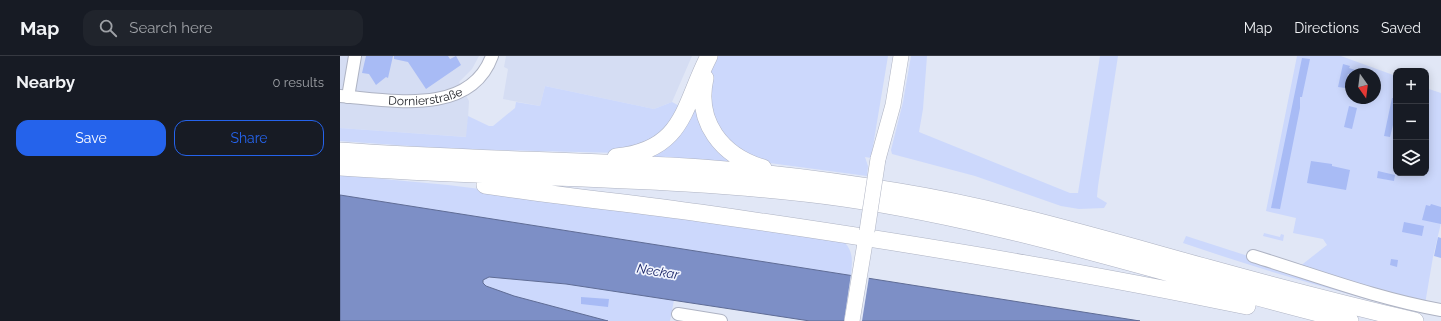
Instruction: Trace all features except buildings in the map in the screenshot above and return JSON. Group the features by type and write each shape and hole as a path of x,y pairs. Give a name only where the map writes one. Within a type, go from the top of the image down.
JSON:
{"highway":[{"path":"579,163 636,154 652,148 666,139 676,128 684,114 709,56"},
{"path":"714,56 705,80 703,100 706,118 714,134 726,149 746,162 791,176"},
{"path":"340,151 451,158 703,168 791,176 902,192 1061,227 1294,292 1415,321"},
{"path":"340,167 439,173 692,183 746,187 845,199 978,223 1051,240 1217,287 1350,321"},
{"path":"439,173 483,184 866,234 1199,296 1318,321"}],"main road":[{"path":"852,321 893,56"},
{"path":"878,159 892,112 902,56"}],"street":[{"path":"344,97 355,56"},
{"name":"Dornierstraße","path":"344,97 418,101 449,96 465,90 475,82 484,72 492,56"},
{"path":"1253,256 1360,289 1441,310"},
{"path":"678,314 721,321"}],"shaded area":[{"path":"340,56 479,56 472,69 459,82 469,101 467,137 340,128"},
{"path":"506,56 692,56 672,102 654,109 545,86 540,106 503,99 508,69 504,67"},
{"path":"718,56 888,56 871,158 865,157 868,166 867,176 754,161 715,129 708,77"},
{"path":"911,56 927,56 923,109 919,132 1070,193 1078,193 1100,56 1118,56 1098,186 1097,197 1107,203 1104,208 1079,209 1061,206 975,176 892,154 891,150 903,102"},
{"path":"1297,56 1341,56 1374,68 1345,68 1345,104 1381,104 1381,71 1393,75 1393,176 1429,176 1429,89 1441,93 1441,223 1433,257 1425,304 1299,267 1327,245 1323,239 1293,233 1296,218 1266,211"},
{"path":"545,86 654,109 672,102 683,108 667,132 621,153 452,149 340,141 340,128 466,137 468,116 489,126 493,126 515,108 516,102 540,106"},
{"path":"698,89 736,163 644,157"},
{"path":"340,175 448,185 624,207 845,243 851,254 851,276 340,195"},
{"path":"1264,233 1280,237 1281,234 1284,235 1283,241 1263,236"},
{"path":"1186,236 1248,256 1441,312 1441,317 1311,283 1247,264 1183,243"},
{"path":"486,277 566,284 674,300 670,321 608,321 513,296 484,285 483,281"}],"water":[{"name":"Neckar","path":"340,195 1140,321 810,321 566,284 489,277 483,280 483,283 486,286 514,296 608,321 340,321"}],"pier":[{"path":"851,274 869,277 862,321 844,321"}]}
